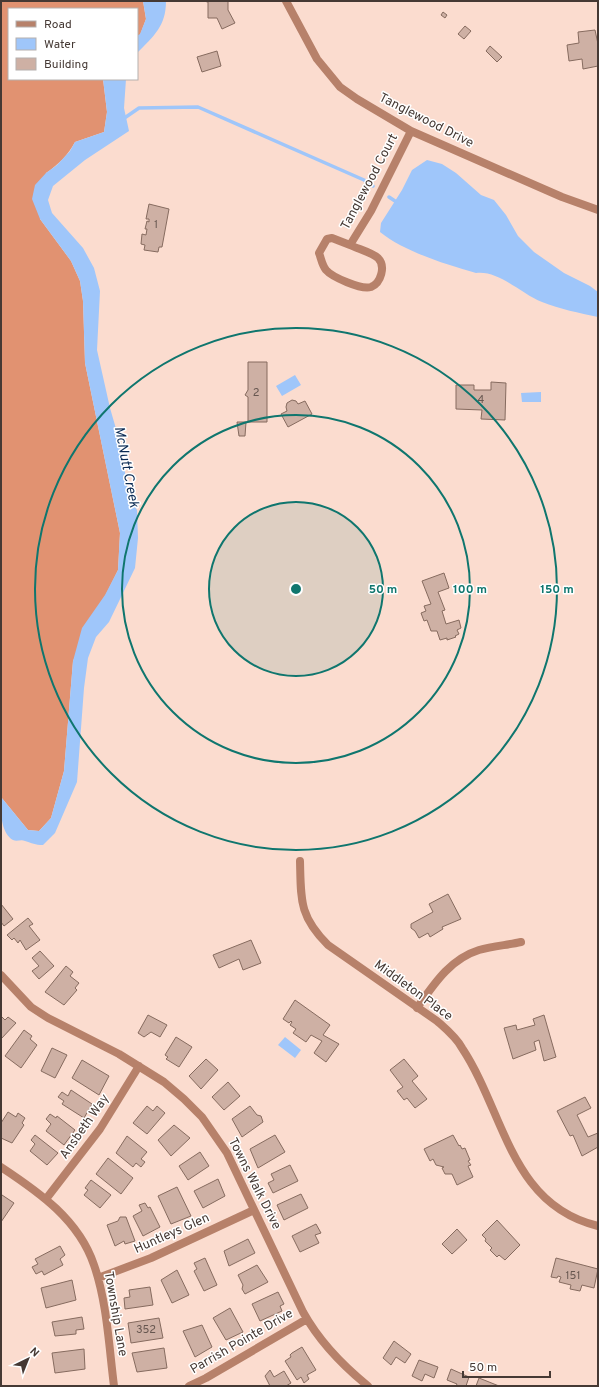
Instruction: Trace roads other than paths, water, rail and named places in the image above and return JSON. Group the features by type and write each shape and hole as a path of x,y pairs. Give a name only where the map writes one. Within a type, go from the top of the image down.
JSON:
{"street":[{"name":"Tanglewood Drive","path":"286,1 317,59 340,87 378,112 411,131 562,198 598,210"},
{"name":"Tanglewood Court","path":"350,245 371,211 411,131"},
{"name":"Tanglewood Court","path":"332,238 350,245 377,257 380,262 382,273 376,283 370,287 364,287 339,279 326,270 322,263 319,253 327,239 332,238"},
{"name":"Middleton Place","path":"300,861 301,896 304,911 317,934 328,945 437,1021 462,1047 527,1179 541,1196 559,1211 579,1222 598,1226"},
{"path":"417,1008 438,978 460,959 480,950 521,942"},
{"name":"Towns Walk Drive","path":"1,975 31,1007 48,1018 139,1066 164,1082 184,1098 202,1117 227,1153 307,1319 338,1358 368,1386"},
{"name":"Ansbeth Way","path":"46,1198 100,1129 139,1066"},
{"name":"Township Lane","path":"1,1167 46,1198 71,1224 94,1264 98,1278 114,1386"},
{"name":"Huntleys Glen","path":"98,1278 151,1258 254,1210"},
{"name":"Parrish Pointe Drive","path":"189,1386 206,1378 307,1319"}],"water":[{"path":"143,1 166,1 164,17 158,30 138,52 138,35 140,34 146,19"},
{"path":"103,80 126,80 124,108 129,131 85,160 53,186 48,200 52,213 83,248 94,268 100,291 97,350 110,408 121,446 129,498 137,510 138,538 135,568 109,622 96,637 88,658 84,688 77,782 55,833 43,845 40,845 24,840 14,841 9,836 3,827 1,797 28,830 39,831 51,818 64,771 73,661 82,628 105,595 118,570 120,533 85,363 83,301 80,281 71,261 40,219 32,199 35,185 46,173 57,165 70,151 75,142 104,132 107,112"},
{"path":"427,160 442,164 456,173 481,195 494,200 506,215 518,236 534,252 564,273 590,286 598,292 598,317 563,309 542,302 493,275 476,273 426,257 401,246 380,232 381,223 402,190 412,170"},
{"path":"295,375 301,385 282,396 276,386"},
{"path":"541,392 541,402 522,402 521,393"},
{"path":"285,1037 301,1050 295,1058 278,1045"}],"waterway":[{"path":"123,119 139,108 198,107 364,180 373,186"},
{"path":"389,197 395,201"}],"water label":[{"name":"McNutt Creek","path":"126,467"}]}
